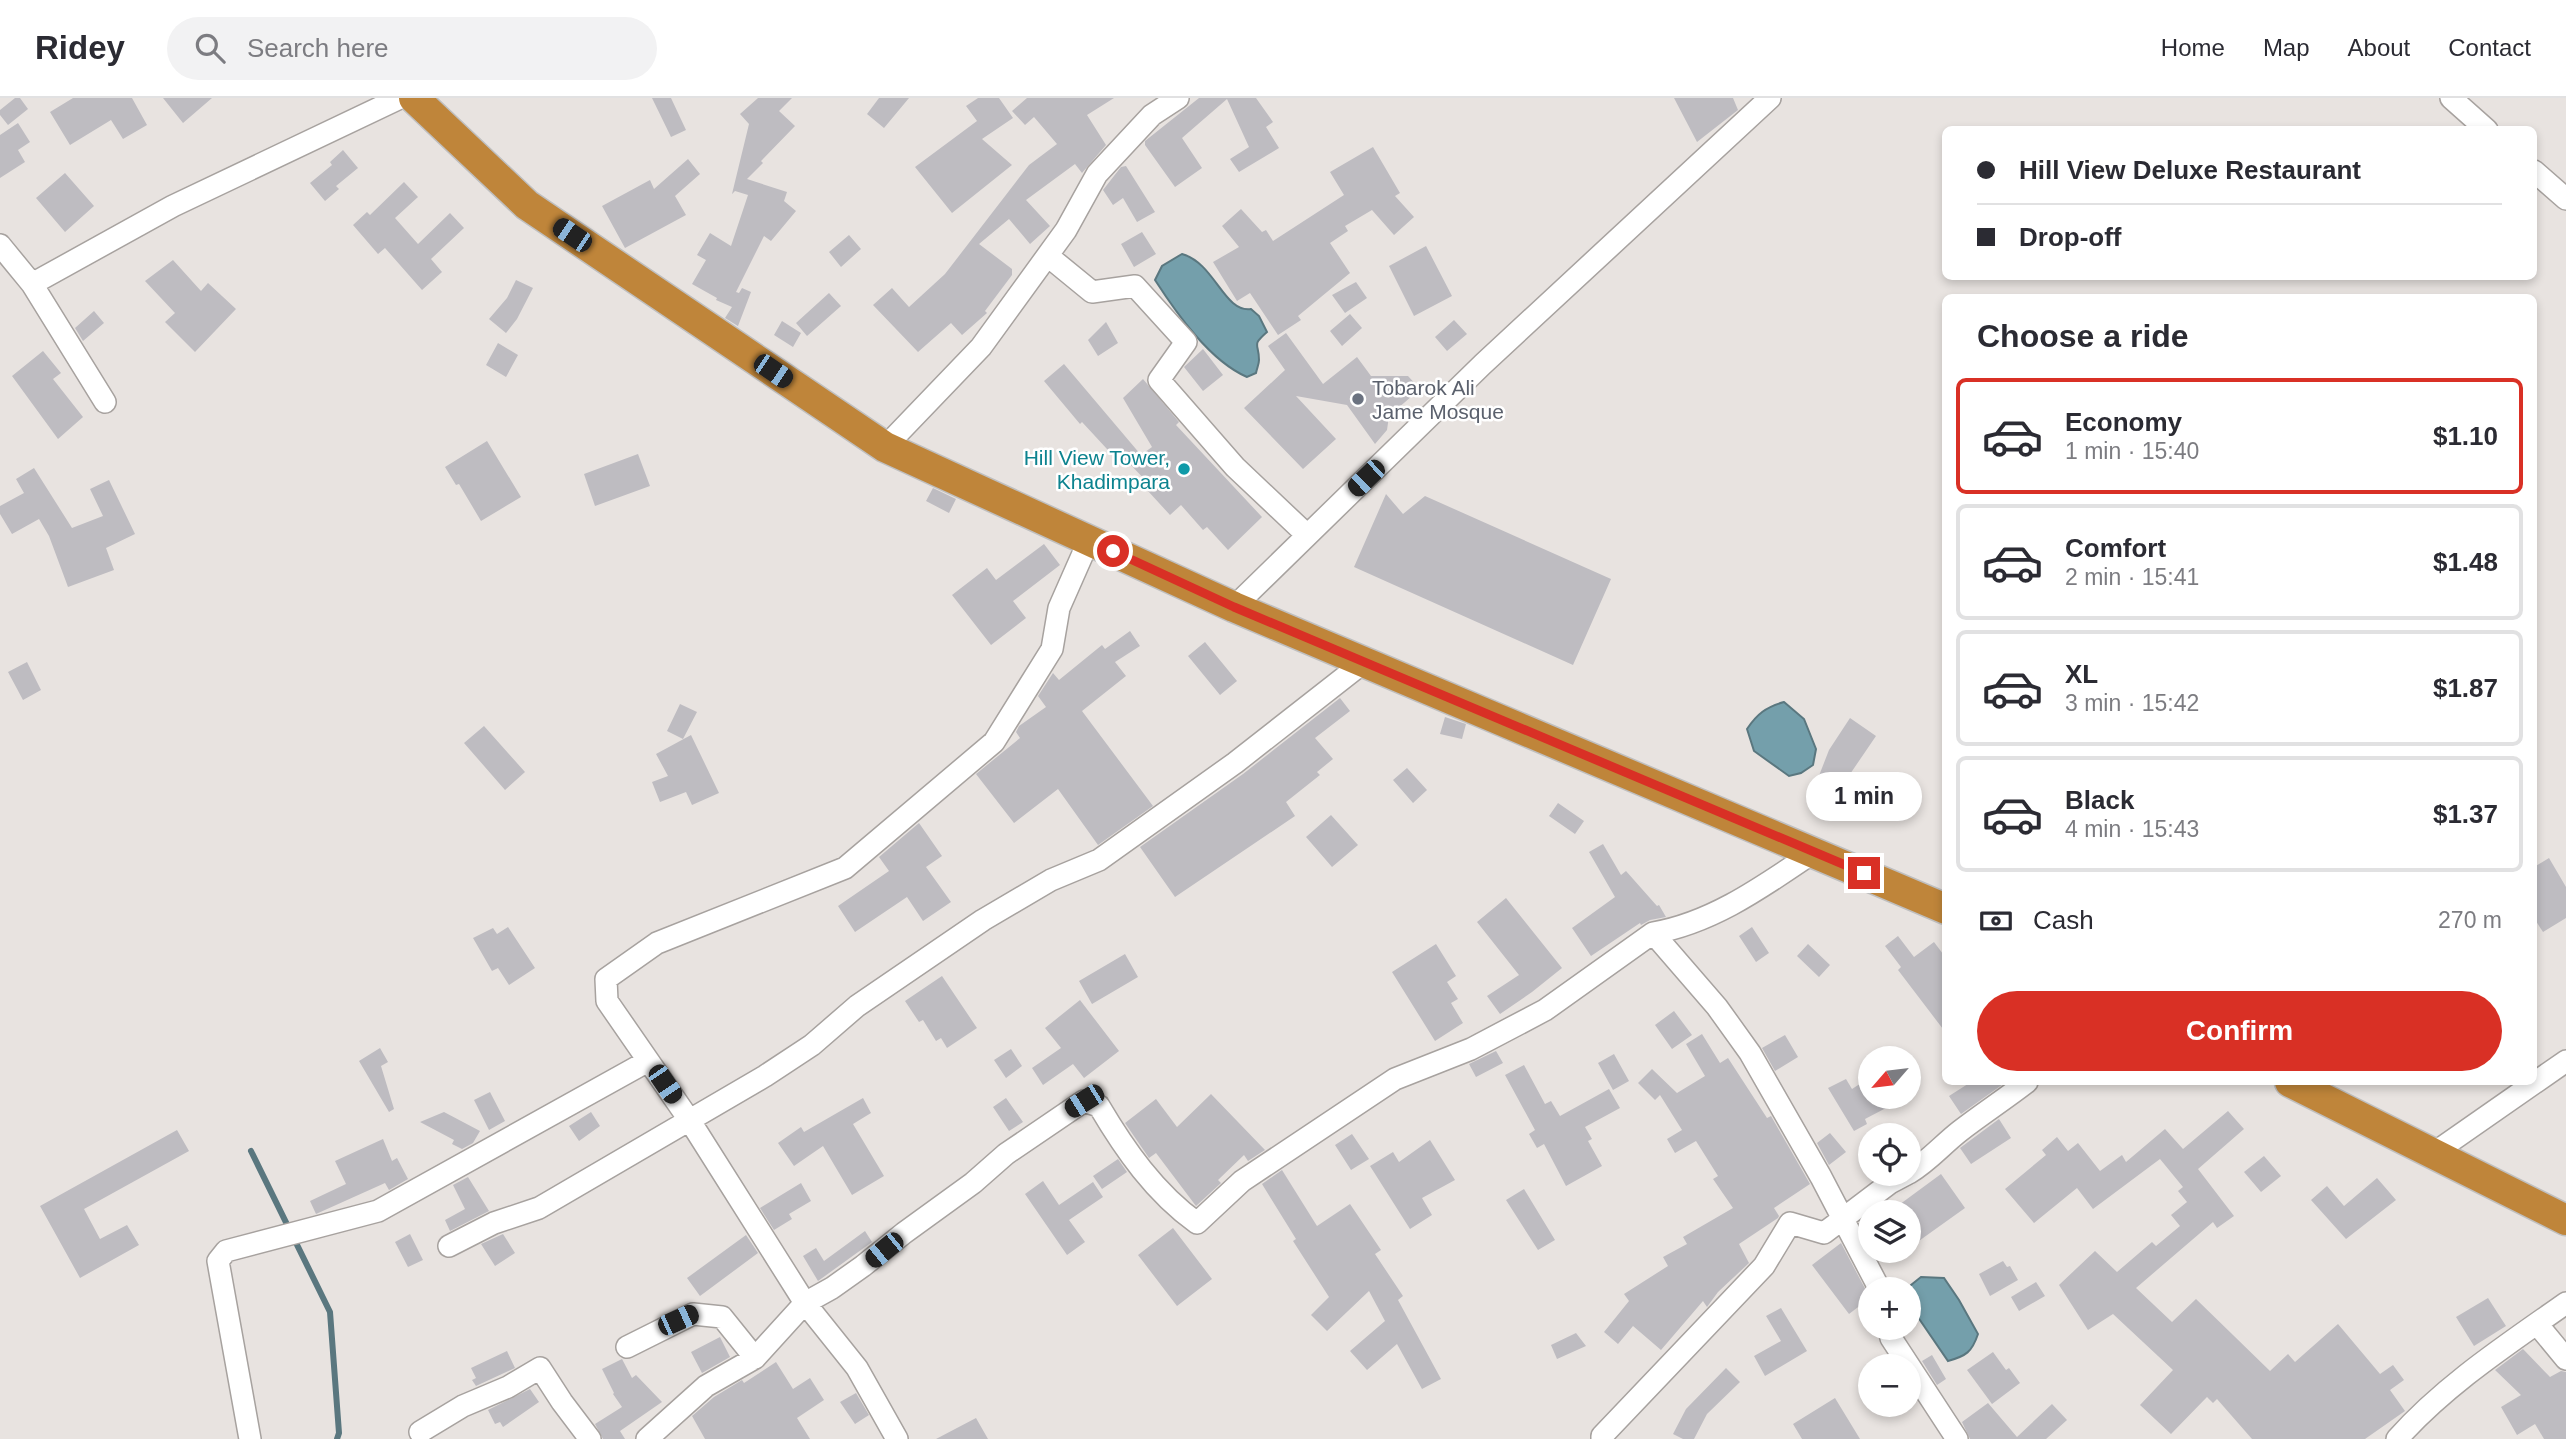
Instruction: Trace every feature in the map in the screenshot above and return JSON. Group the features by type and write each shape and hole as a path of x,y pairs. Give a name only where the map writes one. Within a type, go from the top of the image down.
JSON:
{"highway":[{"path":"414,98 527,205 885,447 1234,607 1942,907"},
{"path":"2296,1085 2566,1220"}],"street":[{"path":"32,284 173,206 400,98"},
{"path":"885,447 981,347 1066,230 1097,174 1152,115 1178,98"},
{"path":"1234,607 1483,364 1770,98"},
{"path":"2451,98 2482,126"},
{"path":"2537,174 2566,199"},
{"path":"0,245 32,284 106,402"},
{"path":"1048,256 1092,292 1135,286 1186,342 1159,380 1235,467 1307,535"},
{"path":"897,1439 857,1368 805,1303 690,1121 607,1001 606,979 657,943 845,868 994,742 1052,649 1059,608 1089,540"},
{"path":"449,1246 494,1223 539,1208 690,1121 812,1045 857,1006 982,920 1051,880 1099,860 1235,763 1364,662"},
{"path":"647,1439 706,1386 755,1359 805,1303 832,1289 973,1183 1006,1154 1084,1101 1099,1106 1123,1146 1177,1208 1197,1223 1242,1181 1324,1129 1395,1079 1471,1049 1545,1010 1653,933 1674,929 1747,897 1814,852"},
{"path":"1653,933 1717,1007 1750,1053 1873,1277"},
{"path":"250,1439 218,1261 226,1251 378,1211 648,1061"},
{"path":"2537,1081 2566,1061"},
{"path":"1921,1166 1959,1131 2023,1085"},
{"path":"2434,1153 2532,1085"},
{"path":"1602,1439 1764,1266 1790,1223 1824,1233 1889,1186"},
{"path":"2397,1439 2411,1423 2486,1360 2566,1303"},
{"path":"627,1347 693,1314 722,1317 755,1359"},
{"path":"2537,1324 2566,1359"},
{"path":"1892,1340 1957,1439"},
{"path":"420,1432 463,1406 508,1387 540,1368 590,1439"}],"water":[{"path":"1182,254 1203,267 1233,303 1251,309 1259,316 1267,332 1257,343 1259,360 1256,373 1247,377 1220,360 1195,335 1155,280 1162,266"},
{"path":"1784,702 1804,719 1816,749 1813,765 1801,773 1789,776 1754,751 1747,729 1763,712"},
{"path":"1921,1277 1944,1278 1978,1334 1971,1349 1948,1361 1921,1322"}],"building":[{"path":"15,98 20,98 28,109 8,125 0,115 0,110"},
{"path":"73,98 132,98 147,125 123,139 111,120 70,145 50,112"},
{"path":"163,98 212,98 183,123"},
{"path":"652,98 671,98 686,130 671,137"},
{"path":"758,98 792,98 779,111 795,126 747,179 787,192 784,201 796,211 771,241 764,236 736,292 739,293 742,288 751,292 738,326 741,328 725,318 732,307 692,284 706,260 697,255 710,233 731,246 748,195 735,191 732,194 749,124 740,114"},
{"path":"879,98 909,98 884,128 867,114"},
{"path":"978,98 999,98 1013,118 982,139 1012,165 952,213 915,167 977,121 966,106"},
{"path":"1027,98 1114,98 1087,115 1106,145 1082,173 1075,164 1026,200 1050,226 1030,244 1009,219 979,244 1012,269 1012,275 985,311 987,313 962,335 951,323 918,352 873,305 892,288 909,307 945,274 1029,165 1057,144 1034,117 1025,125 1012,111"},
{"path":"1199,98 1256,98 1273,122 1266,127 1279,148 1239,172 1230,159 1249,147 1227,99 1182,138 1202,168 1175,187 1145,145 1145,141"},
{"path":"1674,98 1733,98 1738,110 1697,142"},
{"path":"18,123 30,142 18,150 25,162 0,178 0,135"},
{"path":"1373,147 1400,193 1395,196 1414,217 1394,235 1372,210 1345,226 1348,231 1330,243 1350,273 1298,316 1301,320 1278,335 1250,293 1237,301 1213,262 1239,247 1222,226 1241,209 1262,232 1266,230 1273,241 1344,195 1330,172"},
{"path":"343,150 358,168 336,186 339,189 325,201 310,183 332,165 330,162"},
{"path":"688,159 700,174 675,196 686,215 625,248 602,206 650,180 654,189"},
{"path":"1126,166 1155,212 1137,222 1123,198 1113,205 1103,190 1121,167"},
{"path":"65,173 94,206 65,232 36,198"},
{"path":"404,182 418,197 395,218 418,244 450,213 464,228 431,259 442,272 422,290 385,248 378,254 353,225 367,212 370,215"},
{"path":"1142,232 1156,254 1134,267 1121,244"},
{"path":"849,235 861,249 841,267 829,252"},
{"path":"1426,246 1452,296 1414,316 1389,266"},
{"path":"173,260 201,291 208,283 236,309 195,352 165,322 175,313 145,281"},
{"path":"516,280 533,288 517,319 506,333 489,319 507,298"},
{"path":"1356,282 1367,298 1345,313 1332,295"},
{"path":"829,293 841,306 807,336 796,323"},
{"path":"94,311 104,323 83,341 75,328"},
{"path":"1350,314 1362,328 1342,346 1330,331"},
{"path":"1454,320 1467,334 1447,351 1435,337"},
{"path":"782,321 801,333 793,347 774,335"},
{"path":"1106,322 1118,343 1098,356 1088,340"},
{"path":"1286,333 1323,384 1357,357 1371,376 1408,376 1420,389 1389,416 1387,430 1375,444 1347,405 1296,396 1336,439 1303,469 1244,408 1285,370 1268,346"},
{"path":"498,343 518,355 506,377 486,365"},
{"path":"1203,349 1223,375 1203,391 1184,367"},
{"path":"43,351 61,373 53,379 83,417 58,439 12,376"},
{"name":"Hill View Tower, Khadimpara","path":"1064,364 1141,455 1152,447 1123,398 1143,379 1179,422 1176,425 1262,517 1228,550 1207,527 1203,530 1181,505 1170,515 1148,491 1152,487 1123,457 1119,462 1082,422 1080,424 1044,381"},
{"path":"487,441 521,497 481,521 459,484 456,485 445,467"},
{"path":"638,454 650,486 595,506 584,474"},
{"path":"34,468 72,528 103,516 90,489 109,480 135,534 106,548 114,570 68,587 49,536 39,519 12,534 0,514 0,506 24,493 16,479"},
{"path":"933,488 956,499 949,513 926,501"},
{"path":"1386,494 1403,514 1425,496 1611,579 1573,665 1354,567"},
{"path":"1044,544 1060,565 1013,601 1026,618 991,645 952,595 987,568 996,580"},
{"path":"1130,631 1140,646 1115,662 1126,676 1082,711 1153,806 1098,845 1058,789 1014,823 976,774 1020,738 1016,732 1019,726 1046,707 1038,696 1053,673 1059,680 1102,645 1105,649"},
{"path":"1205,642 1237,681 1220,695 1188,656"},
{"path":"27,662 41,690 23,700 8,672"},
{"path":"1340,698 1350,711 1315,738 1333,759 1317,772 1320,775 1286,802 1295,816 1175,897 1140,847 1243,774"},
{"path":"680,704 697,712 683,739 667,731"},
{"path":"1445,717 1466,724 1462,739 1440,734"},
{"path":"1850,718 1876,736 1846,780 1850,782 1844,798 1815,786 1829,750"},
{"path":"484,726 525,772 505,790 464,743"},
{"path":"691,735 719,793 692,805 686,792 660,802 652,782 668,776 656,754"},
{"path":"1407,768 1427,790 1413,803 1393,780"},
{"path":"1558,803 1584,821 1575,834 1549,816"},
{"path":"1331,815 1358,845 1332,867 1306,837"},
{"path":"919,823 942,856 926,867 951,902 923,921 907,897 855,932 838,906 889,871 879,857"},
{"path":"1603,844 1621,875 1626,871 1657,906 1659,905 1666,917 1641,925 1640,923 1591,956 1572,928 1615,897 1589,852"},
{"path":"2549,858 2566,887 2566,918 2543,932 2537,923 2537,865"},
{"path":"1506,898 1562,968 1500,1014 1487,996 1519,975 1477,922"},
{"path":"508,927 535,968 509,985 498,968 492,971 473,938 493,928 497,934"},
{"path":"1752,927 1769,953 1756,962 1739,936"},
{"path":"1898,936 1914,957 1934,942 1942,953 1942,1028 1898,970 1901,967 1885,946"},
{"path":"1436,944 1456,976 1447,982 1458,999 1451,1003 1463,1023 1435,1041 1392,972"},
{"path":"1808,944 1830,965 1819,977 1797,956"},
{"path":"1125,954 1138,977 1092,1004 1079,981"},
{"path":"942,976 977,1028 947,1048 941,1038 936,1041 923,1020 919,1022 905,1001"},
{"path":"1080,1000 1119,1051 1084,1078 1073,1064 1043,1085 1032,1068 1061,1048 1045,1028"},
{"path":"1674,1011 1692,1035 1672,1049 1655,1025"},
{"path":"1702,1034 1720,1063 1728,1058 1767,1118 1771,1116 1810,1184 1774,1208 1778,1218 1739,1244 1749,1263 1718,1292 1707,1307 1703,1301 1661,1350 1633,1326 1618,1344 1604,1332 1629,1301 1624,1294 1668,1266 1663,1257 1687,1244 1683,1237 1733,1208 1713,1179 1718,1176 1696,1141 1675,1153 1667,1139 1682,1130 1660,1095 1655,1100 1638,1083 1652,1069 1677,1093 1705,1076 1686,1044"},
{"path":"1785,1035 1798,1057 1775,1071 1762,1048"},
{"path":"380,1048 388,1062 381,1066 394,1109 389,1112 359,1061"},
{"path":"1011,1049 1022,1066 1006,1078 994,1060"},
{"path":"1496,1051 1503,1063 1476,1077 1469,1064"},
{"path":"1614,1054 1629,1081 1613,1090 1598,1063"},
{"path":"1524,1065 1545,1104 1551,1101 1560,1116 1609,1089 1620,1108 1585,1127 1592,1139 1588,1141 1602,1166 1566,1186 1544,1144 1537,1148 1529,1134 1535,1130 1505,1075"},
{"path":"1846,1079 1852,1089 1858,1085 1858,1110 1882,1110 1865,1119 1867,1123 1858,1123 1858,1129 1854,1131 1828,1088"},
{"path":"1966,1085 2002,1085 1961,1114 1949,1096"},
{"path":"490,1092 505,1121 489,1130 474,1100"},
{"path":"1211,1094 1265,1150 1248,1161 1244,1155 1218,1180 1221,1183 1196,1206 1156,1153 1149,1158 1125,1123 1156,1099 1177,1127"},
{"path":"863,1098 871,1113 853,1124 884,1176 852,1195 823,1146 794,1166 778,1143 801,1127 804,1132"},
{"path":"1006,1098 1023,1122 1009,1131 993,1107"},
{"path":"2228,1111 2244,1129 2198,1169 2234,1216 2217,1228 2213,1222 2136,1288 2172,1322 2196,1299 2270,1371 2288,1354 2295,1362 2338,1324 2380,1374 2393,1365 2404,1380 2390,1390 2405,1411 2365,1439 2252,1439 2217,1399 2213,1403 2207,1397 2171,1434 2140,1405 2173,1370 2113,1314 2088,1330 2059,1285 2095,1251 2117,1272 2152,1242 2156,1246 2180,1226 2171,1215 2187,1202 2178,1191 2183,1187 2160,1159 2093,1209 2077,1188 2034,1223 2005,1189 2046,1155 2042,1150 2057,1137 2068,1151 2078,1143 2100,1171 2122,1155 2126,1162 2165,1129 2183,1149"},
{"path":"444,1112 480,1131 473,1143 462,1149 452,1144 454,1140 420,1122"},
{"path":"591,1112 600,1126 579,1141 569,1126"},
{"path":"1999,1119 2011,1138 1971,1164 1960,1148"},
{"path":"177,1130 189,1151 84,1209 100,1239 127,1225 139,1245 80,1278 40,1206"},
{"path":"1830,1133 1846,1152 1829,1165 1817,1143"},
{"path":"1352,1134 1369,1159 1351,1170 1335,1145"},
{"path":"383,1139 392,1161 397,1158 408,1179 389,1190 385,1183 316,1214 310,1201 346,1184 335,1161"},
{"path":"1430,1140 1455,1180 1422,1198 1432,1215 1410,1229 1370,1166 1393,1152 1399,1162"},
{"path":"2264,1156 2281,1176 2261,1192 2244,1172"},
{"path":"1118,1159 1127,1172 1102,1189 1093,1176"},
{"path":"1282,1170 1317,1226 1350,1204 1381,1250 1375,1254 1403,1296 1398,1300 1441,1379 1422,1389 1397,1344 1367,1370 1350,1351 1385,1321 1369,1291 1327,1331 1311,1315 1329,1297 1293,1241 1296,1239 1262,1184"},
{"path":"1941,1174 1965,1208 1921,1239 1921,1200 1906,1200"},
{"path":"468,1177 489,1211 450,1231 445,1220 465,1209 453,1185"},
{"path":"2377,1178 2396,1200 2346,1239 2311,1200 2327,1186 2344,1206"},
{"path":"1043,1181 1059,1205 1093,1182 1103,1197 1069,1220 1085,1242 1067,1255 1025,1194"},
{"path":"801,1183 811,1201 789,1214 792,1219 774,1230 760,1208"},
{"path":"1524,1189 1555,1240 1538,1250 1506,1200"},
{"path":"1173,1228 1212,1279 1177,1306 1138,1255"},
{"path":"865,1231 872,1242 818,1281 803,1256 816,1248 824,1261"},
{"path":"410,1234 423,1260 408,1267 395,1242"},
{"path":"503,1234 515,1253 495,1266 481,1244"},
{"path":"746,1235 758,1253 700,1296 687,1278"},
{"path":"1841,1243 1859,1277 1858,1307 1849,1314 1812,1265"},
{"path":"2003,1261 2007,1267 2010,1266 2018,1280 1990,1296 1979,1274"},
{"path":"2036,1282 2045,1296 2019,1311 2011,1297"},
{"path":"2488,1298 2506,1326 2474,1346 2456,1317"},
{"path":"1781,1308 1807,1351 1765,1376 1754,1356 1781,1341 1766,1316"},
{"path":"1576,1333 1586,1346 1557,1359 1551,1345"},
{"path":"720,1337 730,1357 702,1373 691,1352"},
{"path":"2523,1349 2550,1377 2561,1371 2566,1372 2566,1439 2544,1439 2535,1424 2517,1435 2501,1407 2521,1395 2495,1370"},
{"path":"507,1351 515,1368 476,1386 472,1380 476,1378 471,1368"},
{"path":"1993,1352 2020,1383 1992,1404 1967,1370"},
{"path":"1932,1355 1946,1379 1937,1385 1922,1361"},
{"path":"622,1359 632,1378 636,1375 662,1402 620,1431 625,1439 603,1439 595,1424 622,1407 602,1369"},
{"path":"776,1362 793,1389 810,1378 824,1400 797,1418 810,1439 705,1439 692,1416 714,1397 742,1380 744,1383"},
{"path":"1726,1368 1740,1382 1707,1414 1694,1439 1683,1439 1673,1434 1686,1409"},
{"path":"530,1389 539,1402 503,1427 500,1422 495,1424 488,1410"},
{"path":"856,1393 869,1415 855,1424 840,1402"},
{"path":"1835,1398 1860,1439 1802,1439 1793,1424"},
{"path":"1988,1403 2017,1437 2052,1404 2067,1420 2046,1439 1970,1439 1962,1422"},
{"path":"976,1418 988,1439 936,1439"}],"waterway":[{"path":"251,1151 330,1312 339,1433 337,1439"}],"place":[{"name":"Tobarok Ali Jame Mosque","path":"1358,399"},
{"name":"Hill View Tower, Khadimpara","path":"1184,469"}],"route":[{"path":"1113,551 1234,607 1864,873"}]}
